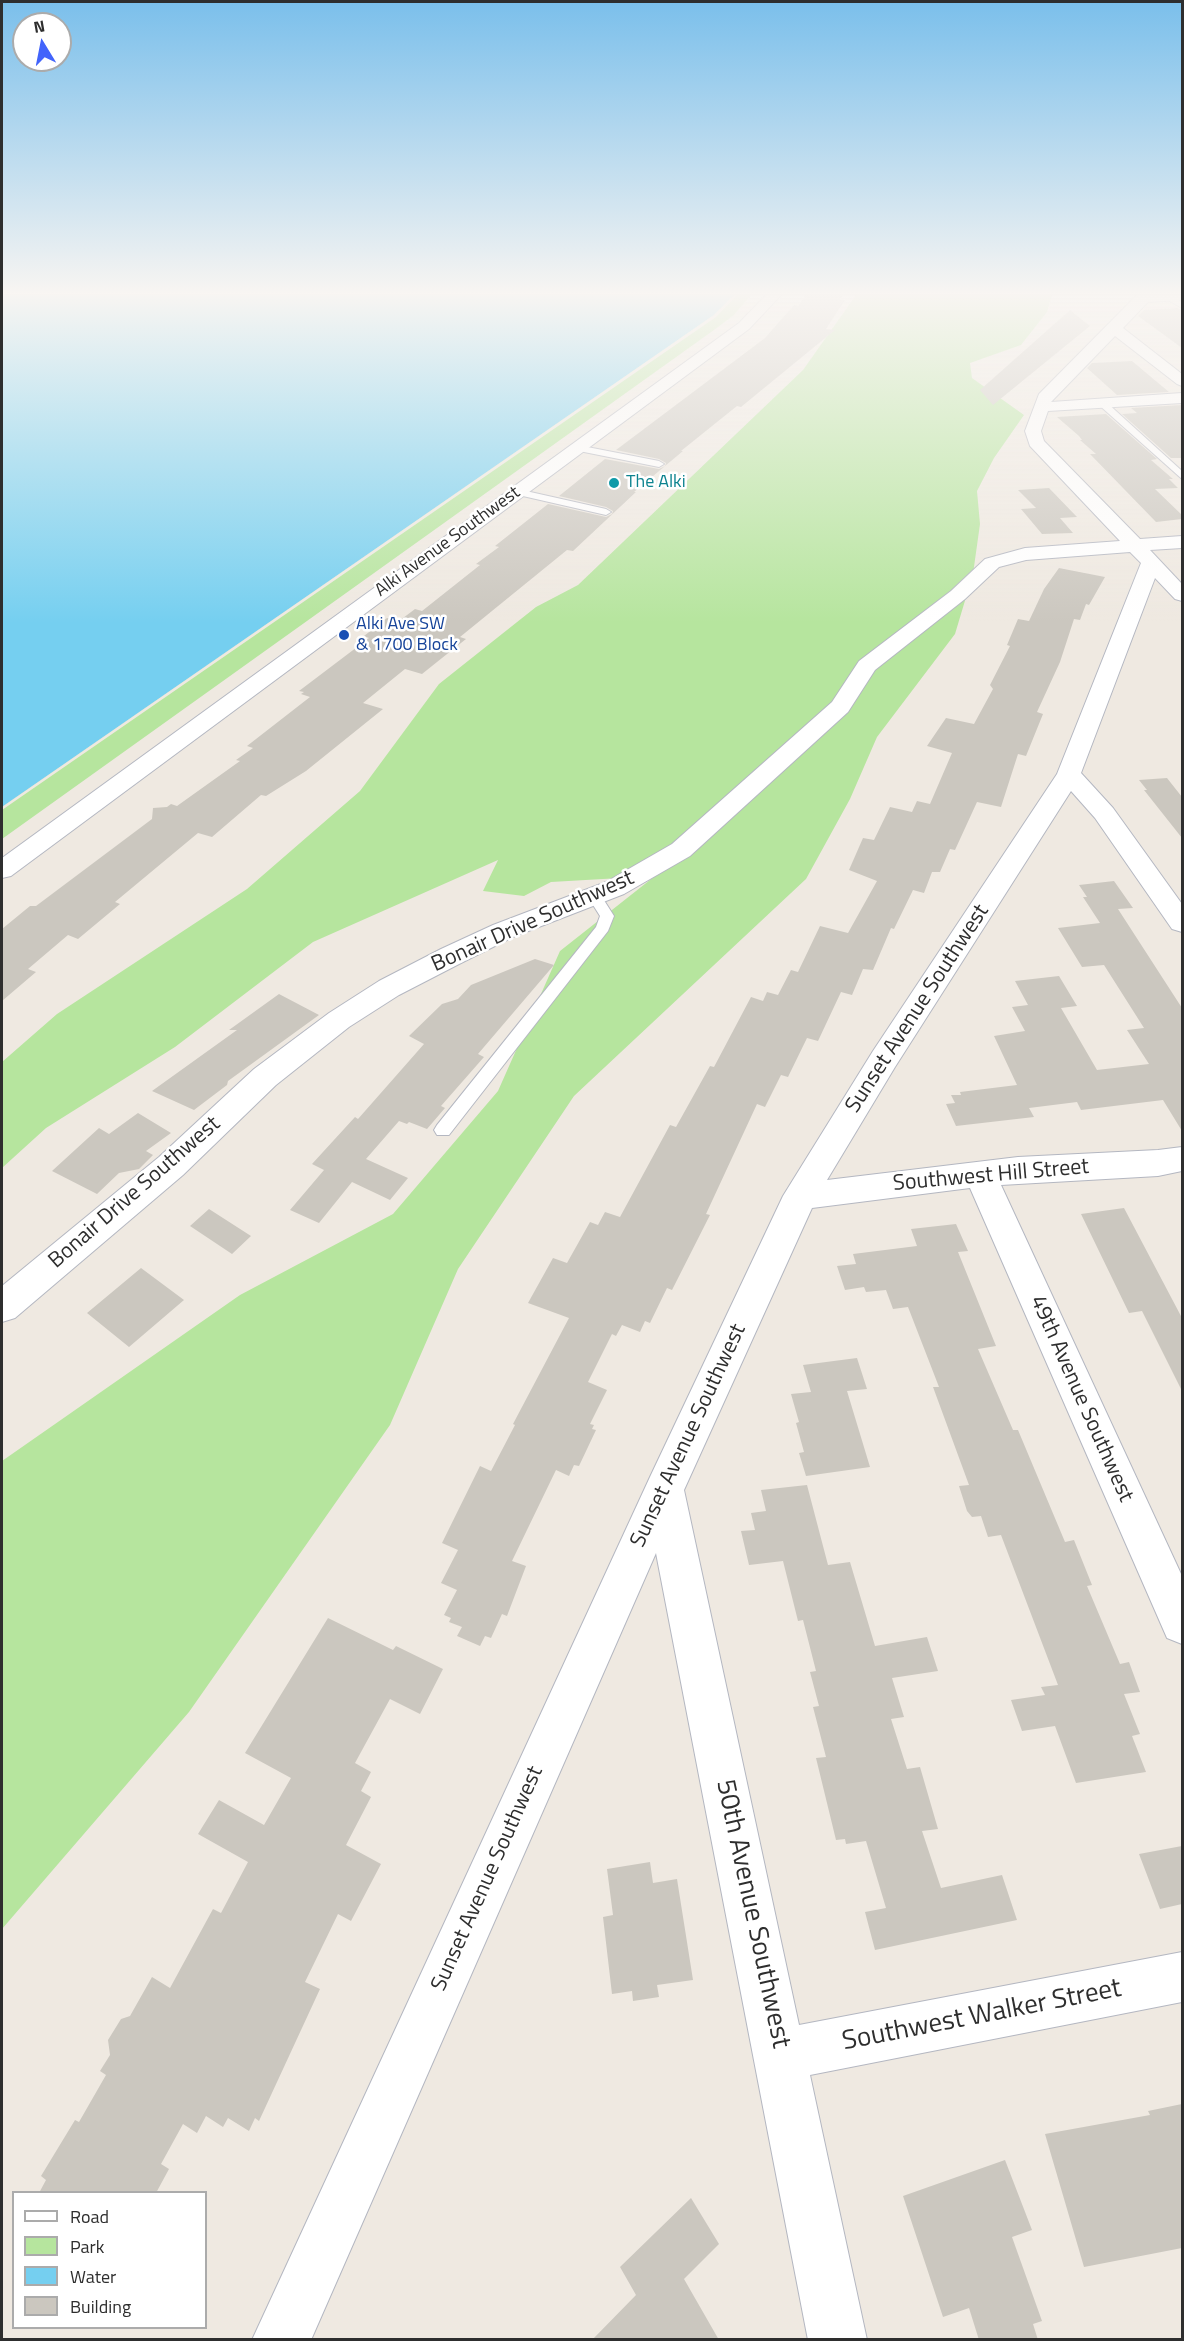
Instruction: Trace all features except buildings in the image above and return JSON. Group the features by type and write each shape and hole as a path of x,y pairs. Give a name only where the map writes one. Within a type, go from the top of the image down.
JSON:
{"street":[{"name":"Alki Avenue Southwest","path":"2,870 637,404"},
{"path":"1077,404 1041,406 1033,431 1036,442 1182,595"},
{"name":"Bonair Drive Southwest","path":"5,1308 171,1166 265,1077 339,1020 389,988 451,956 503,932 595,897 681,850 840,707 867,666 958,595 992,563 1014,555 1142,554 1182,542"},
{"name":"Sunset Avenue Southwest","path":"281,2340 663,1490 800,1196 884,1059 1070,774 1142,554"},
{"path":"1070,774 1104,813 1182,923"},
{"name":"Southwest Hill Street","path":"800,1196 980,1174 1182,1159"},
{"name":"49th Avenue Southwest","path":"980,1174 1182,1623"},
{"name":"50th Avenue Southwest","path":"663,1490 838,2340"},
{"name":"Southwest Walker Street","path":"781,2055 1182,1977"}],"lane":[{"path":"1103,404 1182,476"},
{"path":"577,448 659,464"},
{"path":"517,492 606,512"},
{"path":"443,1130 603,928 607,916 595,897"}],"green space":[{"path":"585,404 610,404 2,839 2,807"},
{"path":"767,404 1009,404 1024,415 994,458 977,491 980,524 973,574 955,634 877,737 850,799 806,879 574,1096 458,1269 390,1425 189,1712 2,1929 2,1461 240,1295 393,1214 498,1091 560,951 655,876 551,882 524,896 483,891 498,860 313,942 175,1047 46,1128 2,1168 2,1062 57,1014 247,889 360,791 439,684 536,607 578,585"}],"water":[{"path":"2,404 585,404 2,807"}],"pier":[{"path":"585,404 590,404 2,810 2,807"}],"place":[{"name":"The Alki","path":"614,483"},
{"name":"Alki Ave SW & 1700 Block","path":"344,635"}]}
